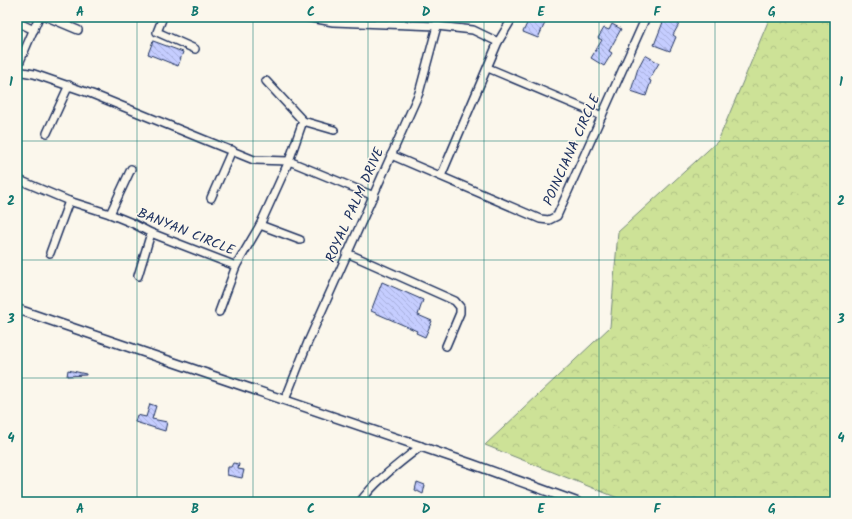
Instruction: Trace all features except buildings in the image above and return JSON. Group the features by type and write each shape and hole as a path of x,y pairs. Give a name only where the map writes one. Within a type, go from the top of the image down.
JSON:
{"main road":[{"path":"17,309 421,446 577,502"}],"street":[{"path":"39,17 17,69 68,85 254,160 288,161 374,196"},
{"path":"47,17 78,30"},
{"path":"163,17 157,32 195,48"},
{"path":"306,17 332,22 437,26 473,30 498,42"},
{"name":"ROYAL PALM DRIVE","path":"285,400 308,342 419,93 437,26 437,17"},
{"path":"441,176 498,42 513,17"},
{"name":"POINCIANA CIRCLE","path":"392,155 540,219 549,220 557,216 646,17"},
{"path":"17,22 34,30"},
{"path":"488,68 602,116"},
{"path":"266,81 303,121 334,130"},
{"path":"47,133 68,85"},
{"name":"BANYAN CIRCLE","path":"17,178 69,201 110,214 151,233 236,266 260,225 288,161 303,121"},
{"path":"211,198 232,150"},
{"path":"110,214 131,169"},
{"path":"50,253 69,201"},
{"path":"260,225 300,240"},
{"path":"138,276 151,233"},
{"path":"347,253 455,301 460,307 460,313 446,346"},
{"path":"219,312 236,266"},
{"path":"360,502 365,495 421,446"}],"green space":[{"path":"770,17 835,17 835,502 628,502 485,445 610,327 618,232 718,141"}]}
